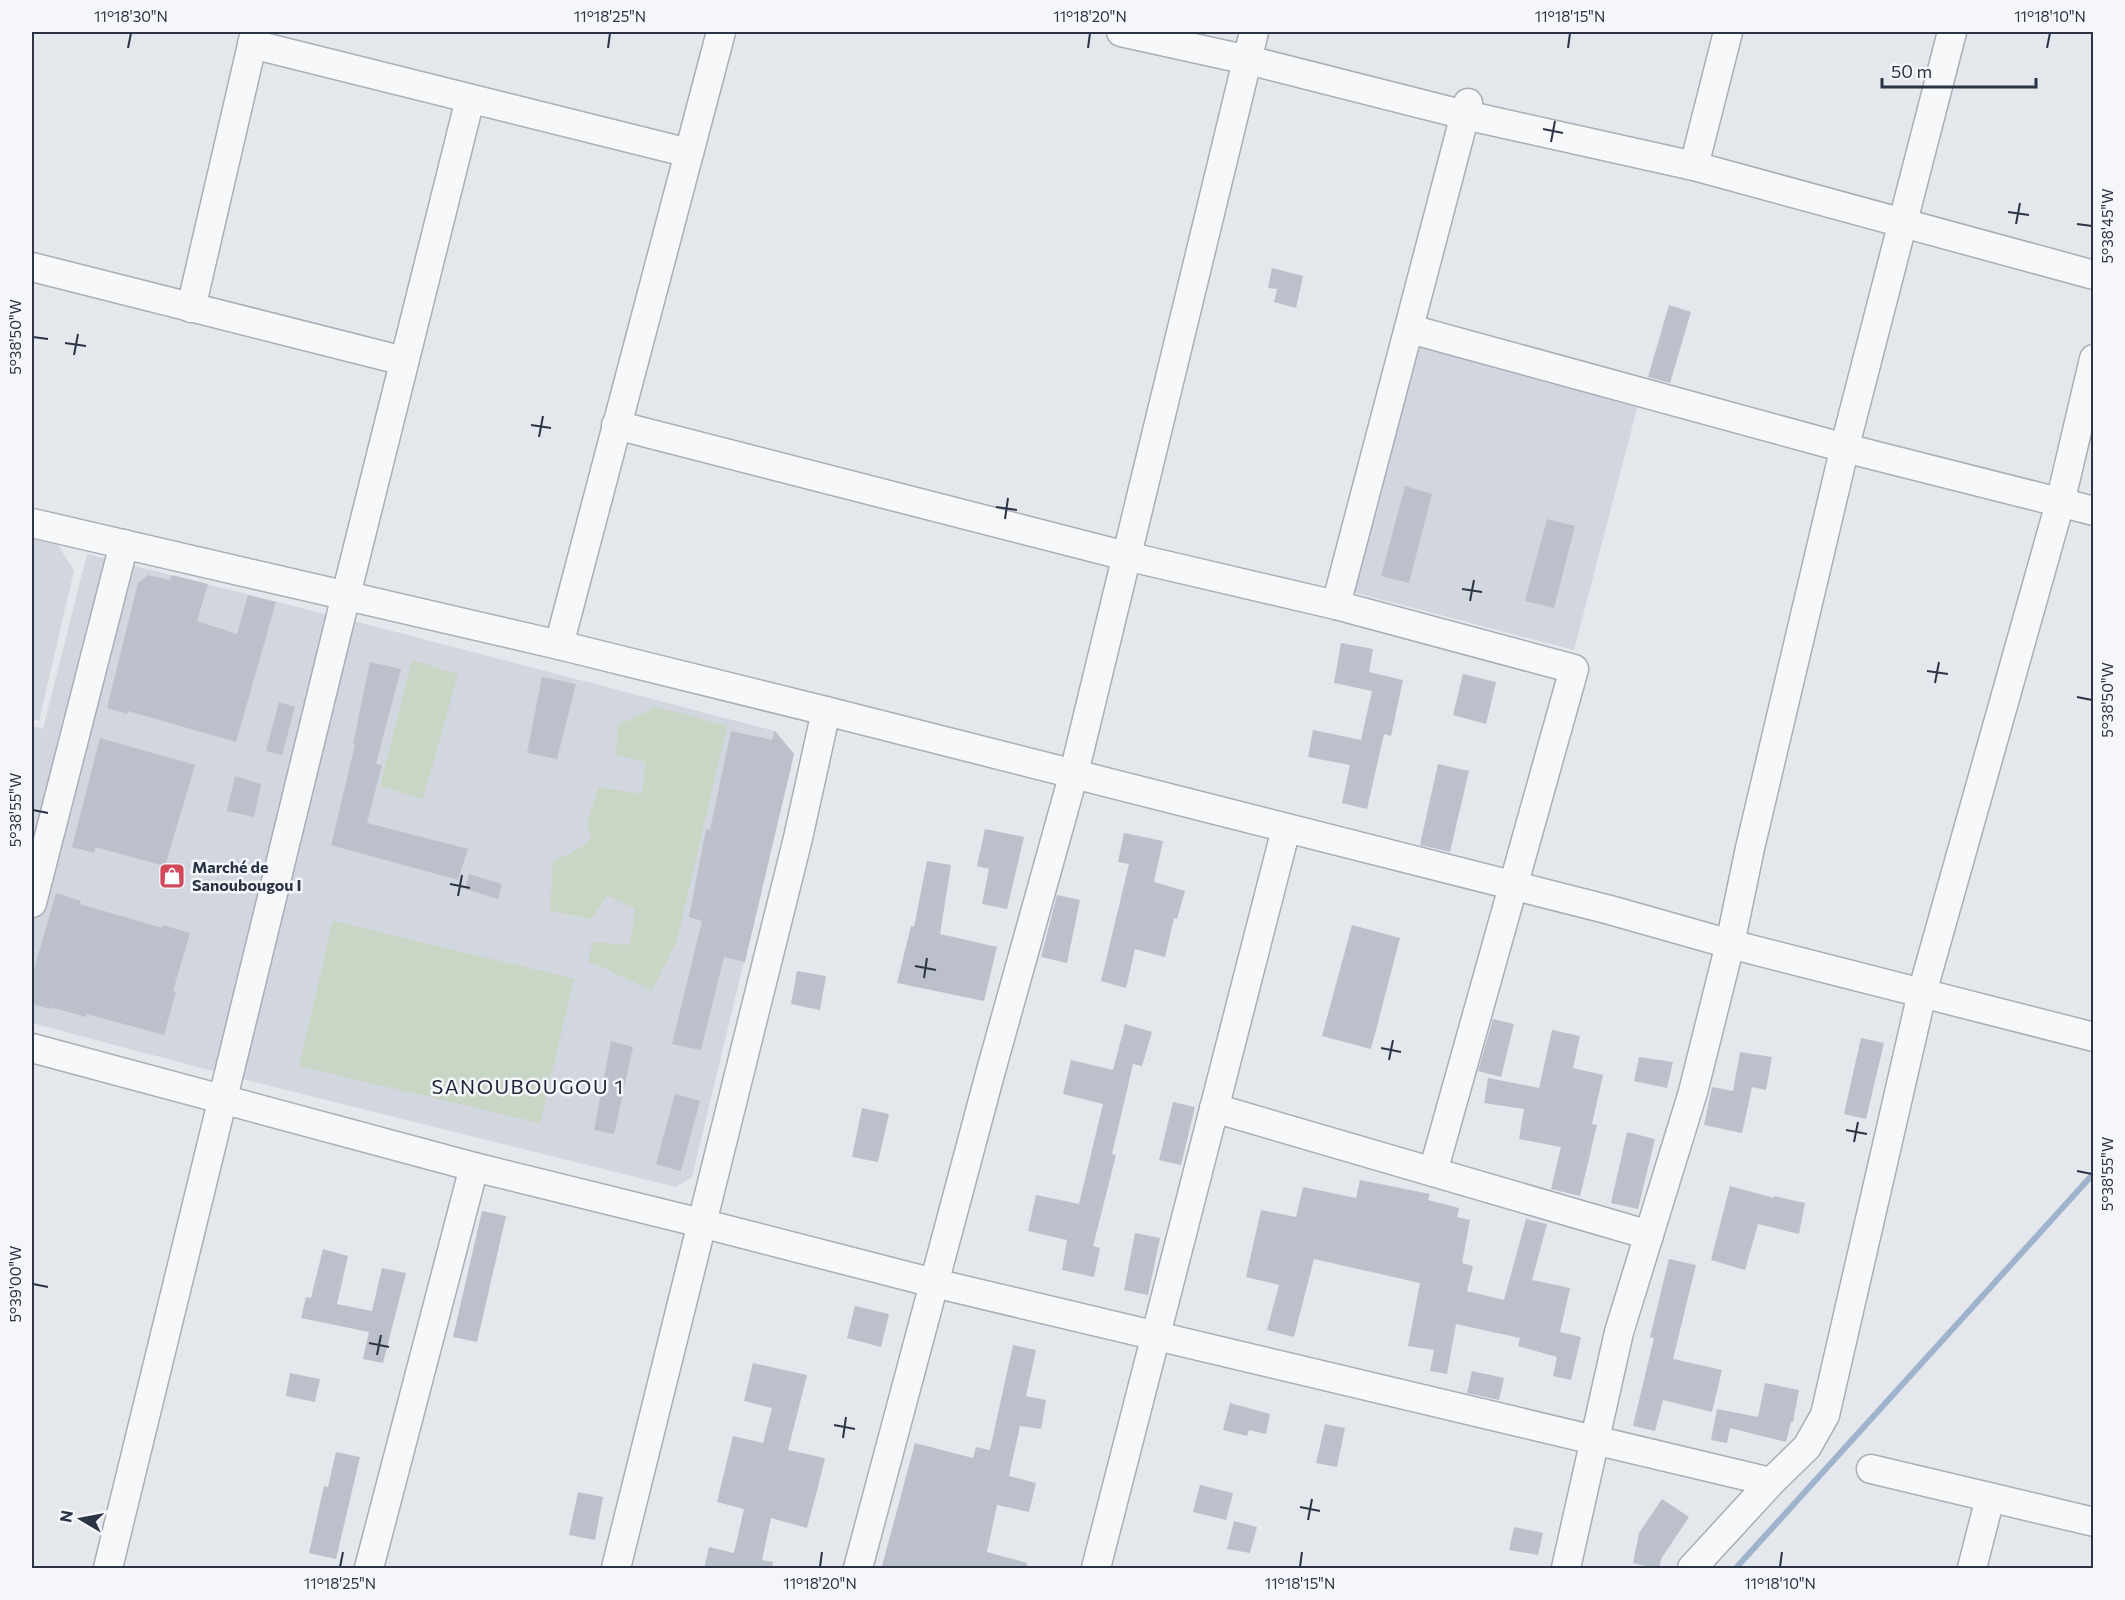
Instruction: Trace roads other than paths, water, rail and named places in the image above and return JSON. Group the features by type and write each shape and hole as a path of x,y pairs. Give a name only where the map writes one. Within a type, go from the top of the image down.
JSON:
{"street":[{"path":"559,645 721,32"},
{"path":"1121,32 1467,109 1694,166 2094,274"},
{"path":"858,1569 1074,773 1254,32"},
{"path":"1694,166 1728,32"},
{"path":"1566,1569 1619,1332 1693,1092 1730,944 1755,826 1845,448 1952,32"},
{"path":"191,308 254,38 471,99 688,153"},
{"path":"108,1569 346,595 471,99"},
{"path":"1336,605 1467,109"},
{"path":"32,267 404,361"},
{"path":"1410,329 1845,448 2094,511"},
{"path":"1692,1569 1771,1482 1807,1447 1825,1415 1922,993 2060,502 2094,359"},
{"path":"616,425 1126,556 1336,605 1574,669 1433,1172"},
{"path":"32,523 559,645 826,711 2094,1036"},
{"path":"32,903 124,544"},
{"path":"616,1569 798,838 826,711"},
{"path":"1096,1569 1286,829"},
{"path":"32,1048 474,1167 934,1283 1771,1482"},
{"path":"1214,1108 1649,1235"},
{"path":"369,1569 474,1167"},
{"path":"1871,1469 2094,1522"},
{"path":"1972,1569 1990,1498"}],"waterway":[{"path":"1736,1568 2094,1173"}],"place":[{"name":"Marché de Sanoubougou I","path":"172,876"}],"district":[{"name":"SANOUBOUGOU 1","path":"528,1087"}]}
